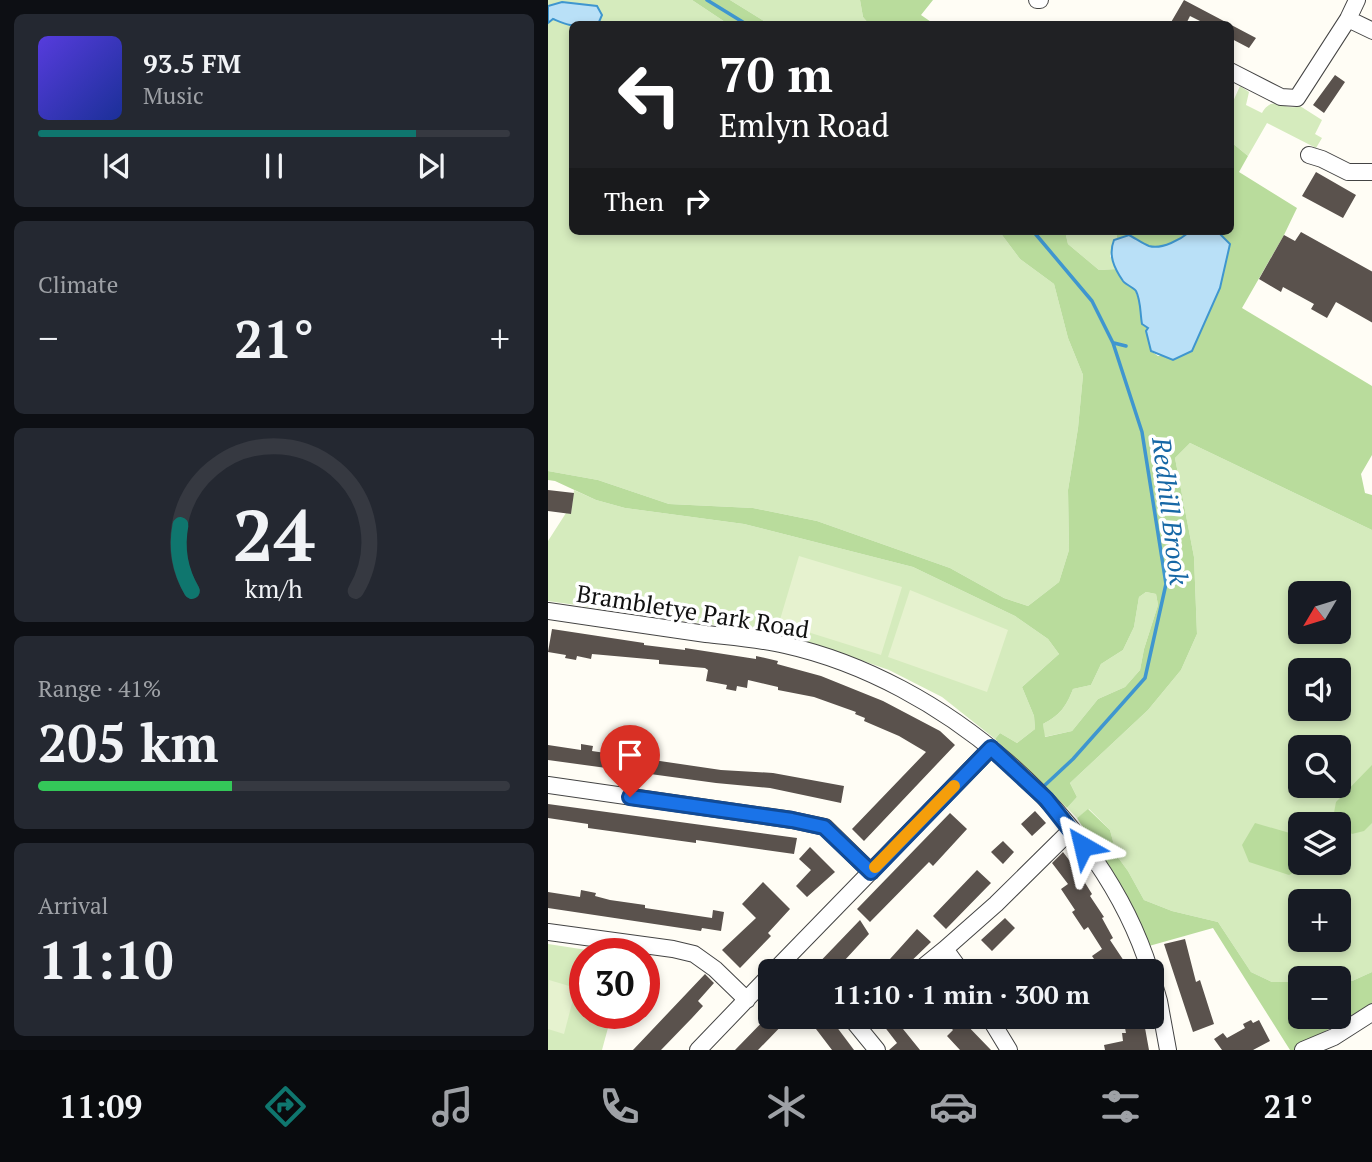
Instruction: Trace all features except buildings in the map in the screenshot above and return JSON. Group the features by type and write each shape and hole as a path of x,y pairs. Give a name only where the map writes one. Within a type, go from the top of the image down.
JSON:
{"street":[{"path":"1234,73 1281,97 1296,98 1348,19 1357,0"},
{"path":"1348,19 1372,31"},
{"path":"1309,155 1348,172 1372,172"},
{"name":"Brambletye Park Road","path":"548,611 785,645 821,656 915,696 948,716 991,748 1046,799 1072,829 1107,880 1145,959"},
{"path":"786,959 991,748"},
{"path":"548,785 792,820 824,827 871,872"},
{"path":"933,959 996,904 1072,829"},
{"path":"548,932 694,954 715,969 747,1000"},
{"path":"945,949 952,959"},
{"path":"698,1050 758,988"},
{"path":"1303,1050 1334,1037 1372,1012"},
{"path":"1164,1028 1168,1050"},
{"path":"859,1029 876,1050"},
{"path":"996,1029 1009,1050"}],"green space":[{"path":"548,0 692,0 724,21 569,21 569,235 1002,235 1020,259 1054,284 1068,338 1083,375 1068,490 1069,550 1059,582 1028,606 1004,598 950,568 817,521 753,508 669,504 598,480 548,471"},
{"path":"692,0 730,0 764,21 724,21"},
{"path":"730,0 860,0 863,17 866,21 764,21"},
{"path":"860,0 933,0 921,15 930,21 866,21 863,17"},
{"path":"1240,86 1249,92 1246,105 1262,113 1270,104 1300,106 1322,120 1315,134 1322,138 1316,148 1267,123 1248,156 1234,144 1234,99"},
{"path":"1234,144 1248,156 1239,172 1297,208 1242,308 1372,386 1372,455 1361,474 1365,493 1372,495 1372,530 1190,443 1175,458 1194,557 1197,634 1181,670 1148,710 1070,783 1077,797 1067,808 995,739 1000,733 1017,743 1035,729 1034,716 1022,687 1059,654 1048,639 1015,616 913,567 744,524 625,508 596,500 548,480 548,471 598,480 669,504 753,508 817,521 950,568 1004,598 1028,606 1059,582 1069,550 1068,490 1083,375 1068,338 1054,284 1020,259 1002,235 1066,235 1068,244 1099,270 1117,269 1124,283 1135,289 1140,313 1148,328 1151,351 1158,356 1192,350 1220,288 1230,244 1221,235 1234,235","holes":["1146,592 1156,594 1158,605 1140,670 1125,687 1098,699 1072,731 1045,737 1043,724 1062,710 1073,689 1091,685 1101,664 1123,650 1134,627 1139,597"]},
{"path":"1066,235 1116,235 1110,256 1117,269 1099,270 1068,244"},
{"path":"1129,235 1185,235 1160,246 1147,245"},
{"path":"1190,443 1372,530 1372,972 1352,981 1351,966 1288,966 1288,982 1272,982 1251,972 1218,922 1172,911 1144,900 1117,856 1110,830 1089,809 1077,818 1067,808 1077,797 1070,783 1148,710 1181,670 1197,634 1194,557 1175,458"},
{"path":"574,490 596,500 625,508 744,524 913,567 1015,616 1048,639 1059,654 1022,687 1034,716 1035,729 1017,743 1000,733 995,739 942,697 889,670 791,636 548,601 548,541 566,513 571,514"},
{"path":"799,556 902,587 881,655 779,623"},
{"path":"910,590 1008,630 987,692 888,657"},
{"path":"1146,592 1156,594 1158,605 1140,670 1125,687 1098,699 1072,731 1044,737 1043,724 1062,710 1073,689 1091,685 1101,664 1123,650 1134,627 1139,597"},
{"path":"1372,765 1372,823 1364,831 1352,834 1351,812 1334,812 1340,798 1351,798 1351,787"},
{"path":"1088,809 1110,830 1117,856 1144,900 1172,911 1218,922 1251,972 1272,982 1288,982 1288,1029 1329,1029 1290,1050 1213,928 1149,946 1125,896 1077,818"},
{"path":"1255,823 1288,833 1288,875 1249,862 1242,845"},
{"path":"548,944 569,947 569,1029 608,1029 602,1050 548,1050"},
{"path":"1372,972 1372,1003 1351,1016 1351,981"},
{"path":"549,980 569,986 569,1015 564,1034 548,1029"}],"water":[{"path":"562,2 597,6 602,15 599,21 569,21 569,25 553,19 548,23 548,6"},
{"path":"1129,235 1154,247 1185,235 1221,235 1230,244 1220,288 1192,351 1173,360 1151,351 1146,331 1148,328 1142,324 1138,295 1117,271 1112,246 1114,240"}],"waterway":[{"name":"Redhill Brook","path":"707,0 741,21"},
{"name":"Redhill Brook","path":"1036,235 1092,301 1113,343 1142,432 1166,584 1145,678 1073,759 1044,786"},
{"path":"1114,343 1126,346"}],"slow traffic":[{"path":"875,867 954,786"}],"route":[{"path":"630,797 824,827 871,872 991,748 1046,799 1083,846"}]}
